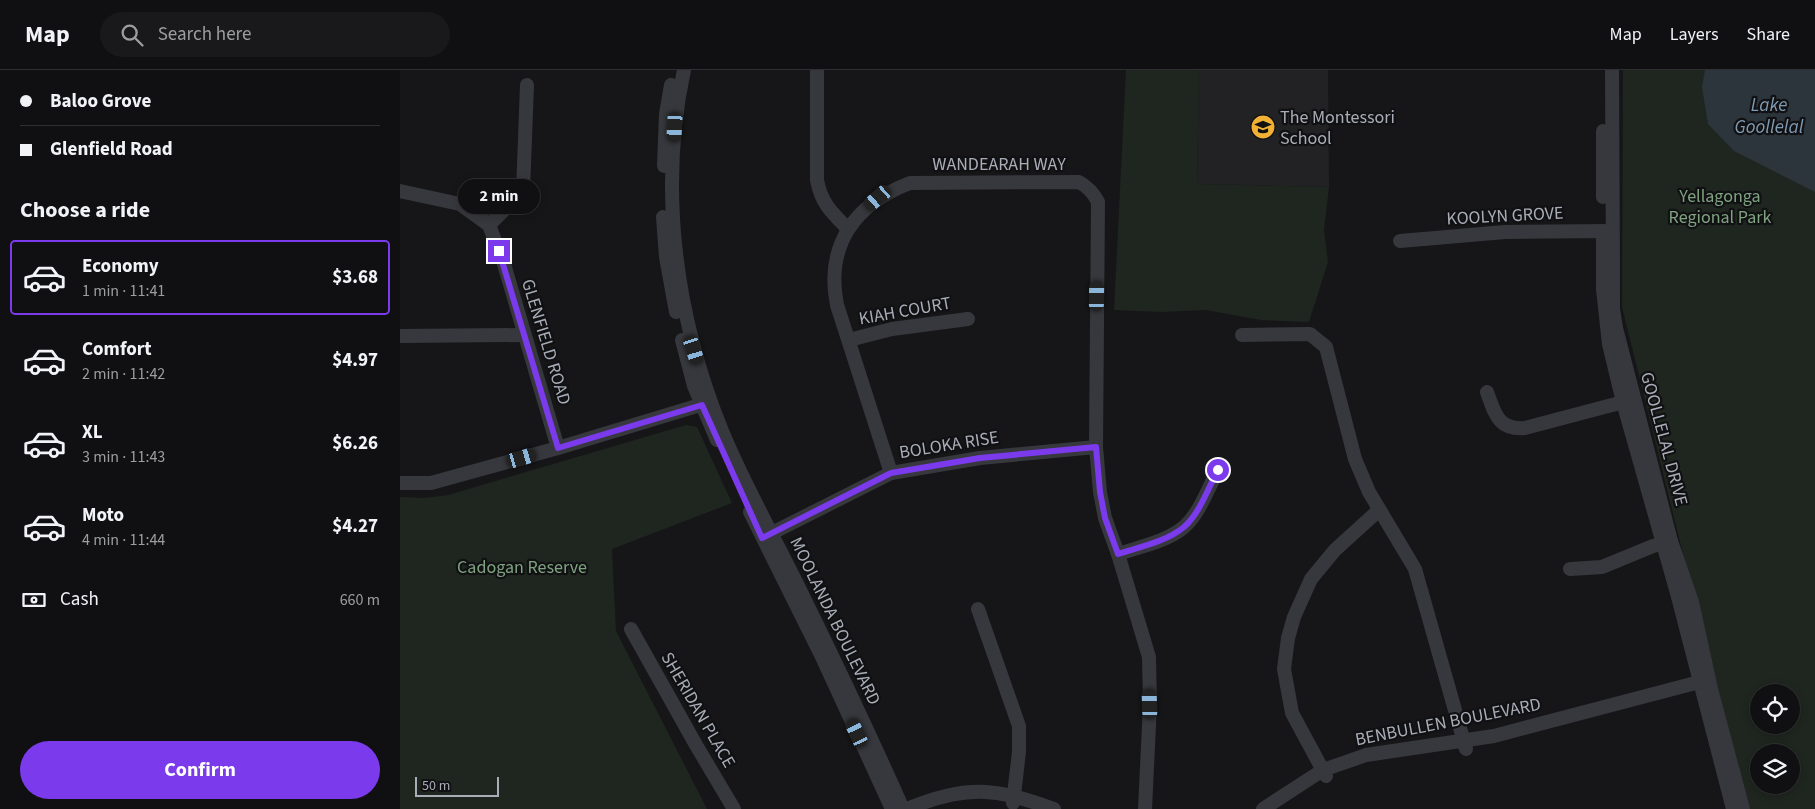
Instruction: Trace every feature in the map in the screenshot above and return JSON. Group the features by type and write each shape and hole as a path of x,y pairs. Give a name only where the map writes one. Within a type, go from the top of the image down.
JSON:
{"street":[{"name":"MOOLANDA BOULEVARD","path":"674,70 666,114 664,138 663,203 666,257 670,288 694,386 706,403 746,483 767,536 892,809"},
{"name":"MOOLANDA BOULEVARD","path":"684,70 678,95 675,127 673,226 682,298 706,403"},
{"path":"817,70 817,180 819,193 826,206 848,230"},
{"name":"GOOLLELAL DRIVE","path":"1603,70 1608,231"},
{"name":"GOOLLELAL DRIVE","path":"1612,70 1608,231 1603,289 1610,344 1629,400 1705,685 1743,809"},
{"path":"400,191 460,204 488,225 523,191 527,85"},
{"name":"WANDEARAH WAY","path":"891,473 837,306 834,290 833,274 838,256 848,230 856,218 878,198 910,183 1079,182 1086,186 1094,194 1098,202 1096,447 1100,492 1105,518 1118,554 1149,657 1150,704 1145,809"},
{"name":"GLENFIELD ROAD","path":"488,225 504,264 558,448"},
{"name":"KOOLYN GROVE","path":"1400,241 1505,232 1608,231"},
{"name":"KIAH COURT","path":"848,340 892,329 968,319"},
{"path":"400,336 524,334"},
{"path":"1242,335 1310,334 1326,347 1355,459 1369,492 1415,568 1465,745"},
{"path":"1487,392 1500,421 1505,426 1514,429 1525,428 1629,400"},
{"path":"400,483 431,483 558,448 706,403"},
{"name":"BOLOKA RISE","path":"767,536 891,473 980,458 1096,447"},
{"path":"1118,554 1172,534 1184,526 1197,510 1218,470"},
{"path":"1324,773 1292,712 1284,669 1288,638 1294,617 1312,579 1335,550 1379,510"},
{"name":"MOOLANDA BOULEVARD","path":"767,536 864,721 903,809"},
{"path":"1570,568 1602,567 1667,542"},
{"path":"978,609 1019,726 1019,752 1014,799"},
{"name":"SHERIDAN PLACE","path":"631,630 734,809"},
{"name":"GOOLLELAL DRIVE","path":"1705,685 1733,809"},
{"name":"BENBULLEN BOULEVARD","path":"1263,809 1324,773 1372,761 1465,745 1705,685"},
{"name":"BENBULLEN BOULEVARD","path":"1276,809 1324,773"},
{"path":"907,809 969,791 993,791 1014,799 1054,809"},
{"path":"932,809 955,801 972,798 1014,799 1031,809"}],"shaded area":[{"name":"The Montessori School","path":"1199,70 1328,70 1329,187 1197,184"}],"green space":[{"path":"1126,70 1199,70 1197,184 1329,187 1324,230 1328,262 1309,322 1261,320 1206,310 1162,312 1114,310"},
{"name":"Yellagonga Regional Park","path":"1623,70 1815,70 1815,809 1746,809 1622,307"},
{"name":"Cadogan Reserve","path":"686,425 697,427 732,503 612,549 616,631 707,809 400,809 400,497 424,498 448,495"}],"water":[{"name":"Lake Goollelal","path":"1705,70 1815,70 1815,192 1734,151 1708,124 1702,87"}],"place":[{"name":"The Montessori School","path":"1263,127"}],"route":[{"path":"499,251 558,448 702,405 762,538 891,473 980,458 1096,447 1100,492 1105,518 1118,554 1159,540 1184,526 1197,510 1218,470"}]}
